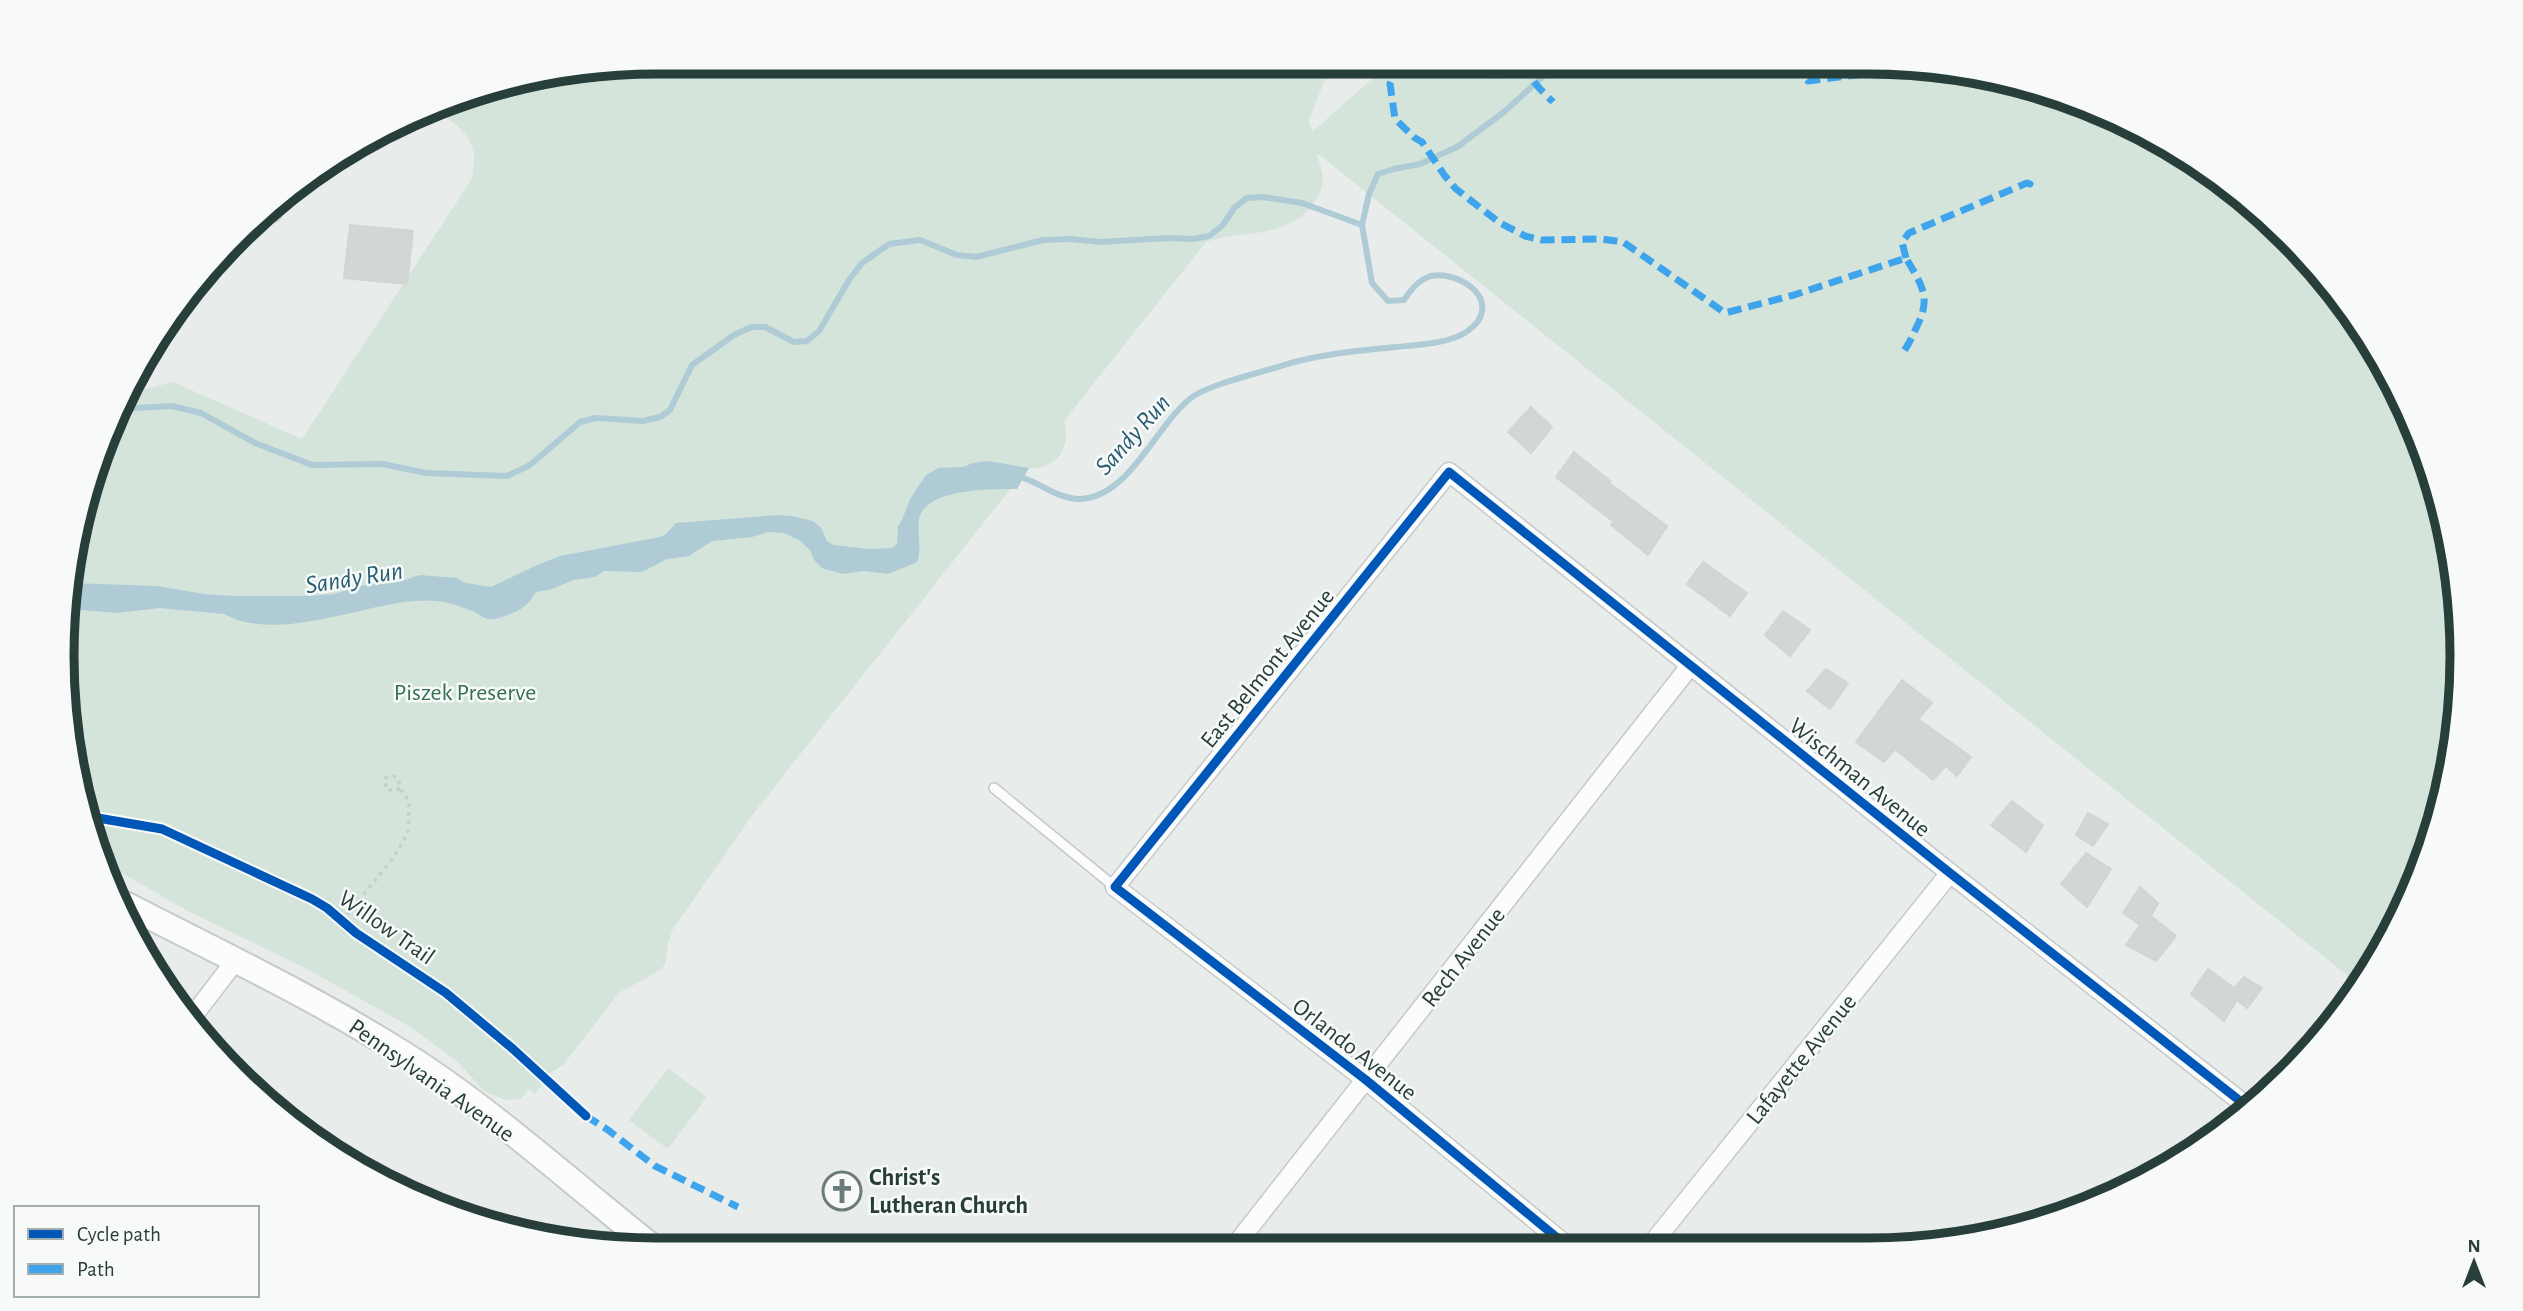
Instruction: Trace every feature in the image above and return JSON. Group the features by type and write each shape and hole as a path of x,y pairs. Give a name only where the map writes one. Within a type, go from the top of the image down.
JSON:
{"main road":[{"name":"Pennsylvania Avenue","path":"131,907 236,960 408,1057 459,1092 641,1237"}],"street":[{"name":"Wischman Avenue","path":"1449,472 2241,1101"},
{"name":"East Belmont Avenue","path":"1115,887 1449,472"},
{"name":"Rech Avenue","path":"1241,1238 1690,666"},
{"name":"Lafayette Avenue","path":"1657,1238 1950,873"},
{"name":"Orlando Avenue","path":"1115,887 1366,1080 1557,1238"},
{"path":"196,1013 236,960"}],"lane":[{"path":"994,788 1115,887"}],"path":[{"path":"341,921 391,861 408,833 409,802 400,788 398,778 385,778 386,789 394,791 400,788"}],"green space":[{"name":"Piszek Preserve","path":"656,74 1332,74 1324,82 1309,120 1312,132 1377,74 1906,75 1981,85 2055,104 2159,151 2222,194 2251,218 2279,244 2329,301 2372,365 2389,398 2419,468 2430,505 2445,580 2448,617 2450,656 2445,731 2430,806 2419,843 2389,913 2351,978 1317,153 1323,176 1321,188 1312,206 1298,219 1273,230 1206,242 1064,421 1066,440 1059,456 1046,466 1027,468 753,814 673,929 665,965 619,993 563,1065 552,1072 535,1094 529,1089 521,1099 507,1100 490,1094 483,1090 457,1061 412,1028 309,970 188,911 114,869 93,806 78,731 75,694 75,617 85,542 104,468 138,391 173,382 302,439 473,177 474,155 469,140 442,114 468,104 542,85 580,78"},
{"path":"668,1068 707,1097 668,1149 629,1120"}],"water":[{"path":"988,461 1029,468 1017,489 961,492 933,501 924,509 919,519 917,562 888,574 864,571 842,574 822,568 814,560 810,550 799,540 784,533 768,532 752,537 712,541 689,556 667,559 642,572 604,571 595,577 573,580 536,592 527,604 518,610 491,619 458,606 430,601 393,604 293,624 268,625 245,622 224,614 159,608 117,613 76,609 78,583 157,586 234,596 308,596 334,594 368,584 395,583 420,575 457,578 466,583 491,587 560,556 660,537 676,523 779,515 813,521 833,545 870,549 892,548 897,544 898,526 910,499 926,475 939,468 963,467"}],"building":[{"path":"350,225 413,231 407,284 344,278"},
{"path":"1531,407 1552,427 1531,453 1508,432"},
{"path":"1574,452 1610,481 1609,483 1667,526 1648,555 1611,525 1614,522 1556,477"},
{"path":"1703,562 1747,593 1730,616 1687,584"},
{"path":"1783,611 1810,630 1790,656 1765,635"},
{"path":"1826,669 1848,683 1830,709 1807,691"},
{"path":"1902,680 1932,703 1918,719 1971,757 1957,776 1946,766 1933,780 1895,749 1884,762 1856,742"},
{"path":"2012,801 2043,825 2026,852 1991,825"},
{"path":"2088,813 2108,824 2093,846 2076,835"},
{"path":"2086,853 2111,869 2087,907 2061,884"},
{"path":"2140,887 2158,903 2151,916 2176,936 2156,961 2126,945 2140,925 2123,913"},
{"path":"2208,969 2234,988 2244,977 2262,988 2247,1008 2237,1000 2224,1021 2191,994"}],"waterway":[{"name":"Sandy Run","path":"1016,476 1071,498 1098,495 1128,474 1178,410 1191,398 1209,388 1295,362 1436,342 1452,339 1469,330 1480,318 1482,306 1475,290 1467,284 1449,276 1431,276 1412,289 1404,300 1388,301 1372,283 1362,225 1369,194 1378,174 1420,164 1457,147 1504,112 1546,74"},
{"path":"129,408 172,406 201,413 255,443 312,465 382,464 426,473 507,476 530,465 580,422 596,418 643,421 660,417 670,410 692,365 734,335 751,327 765,327 794,342 807,341 819,331 862,263 889,244 920,240 957,255 976,257 1043,240 1100,242 1193,239 1209,236 1223,225 1234,208 1247,198 1263,197 1302,203 1362,225"}],"marked path":[{"path":"1396,74 1390,84 1395,119 1422,142 1456,189 1500,223 1525,236 1542,240 1602,239 1623,242 1725,313 1794,295 1906,258 1923,291 1924,307 1904,351"},
{"path":"1486,74 1501,74"},
{"path":"1530,74 1553,102"},
{"path":"1806,74 1804,77 1808,81 1864,74"},
{"path":"1906,258 1902,242 1909,233 2030,184 2026,185"},
{"path":"586,1116 655,1166 738,1207"}],"cycle path":[{"path":"1557,1238 1366,1080 1115,887 1449,472 2241,1101"},
{"name":"Willow Trail","path":"96,818 162,829 327,908 356,933 446,993 513,1049 586,1116"}],"place":[{"name":"Christ's Lutheran Church","path":"842,1191"}]}
